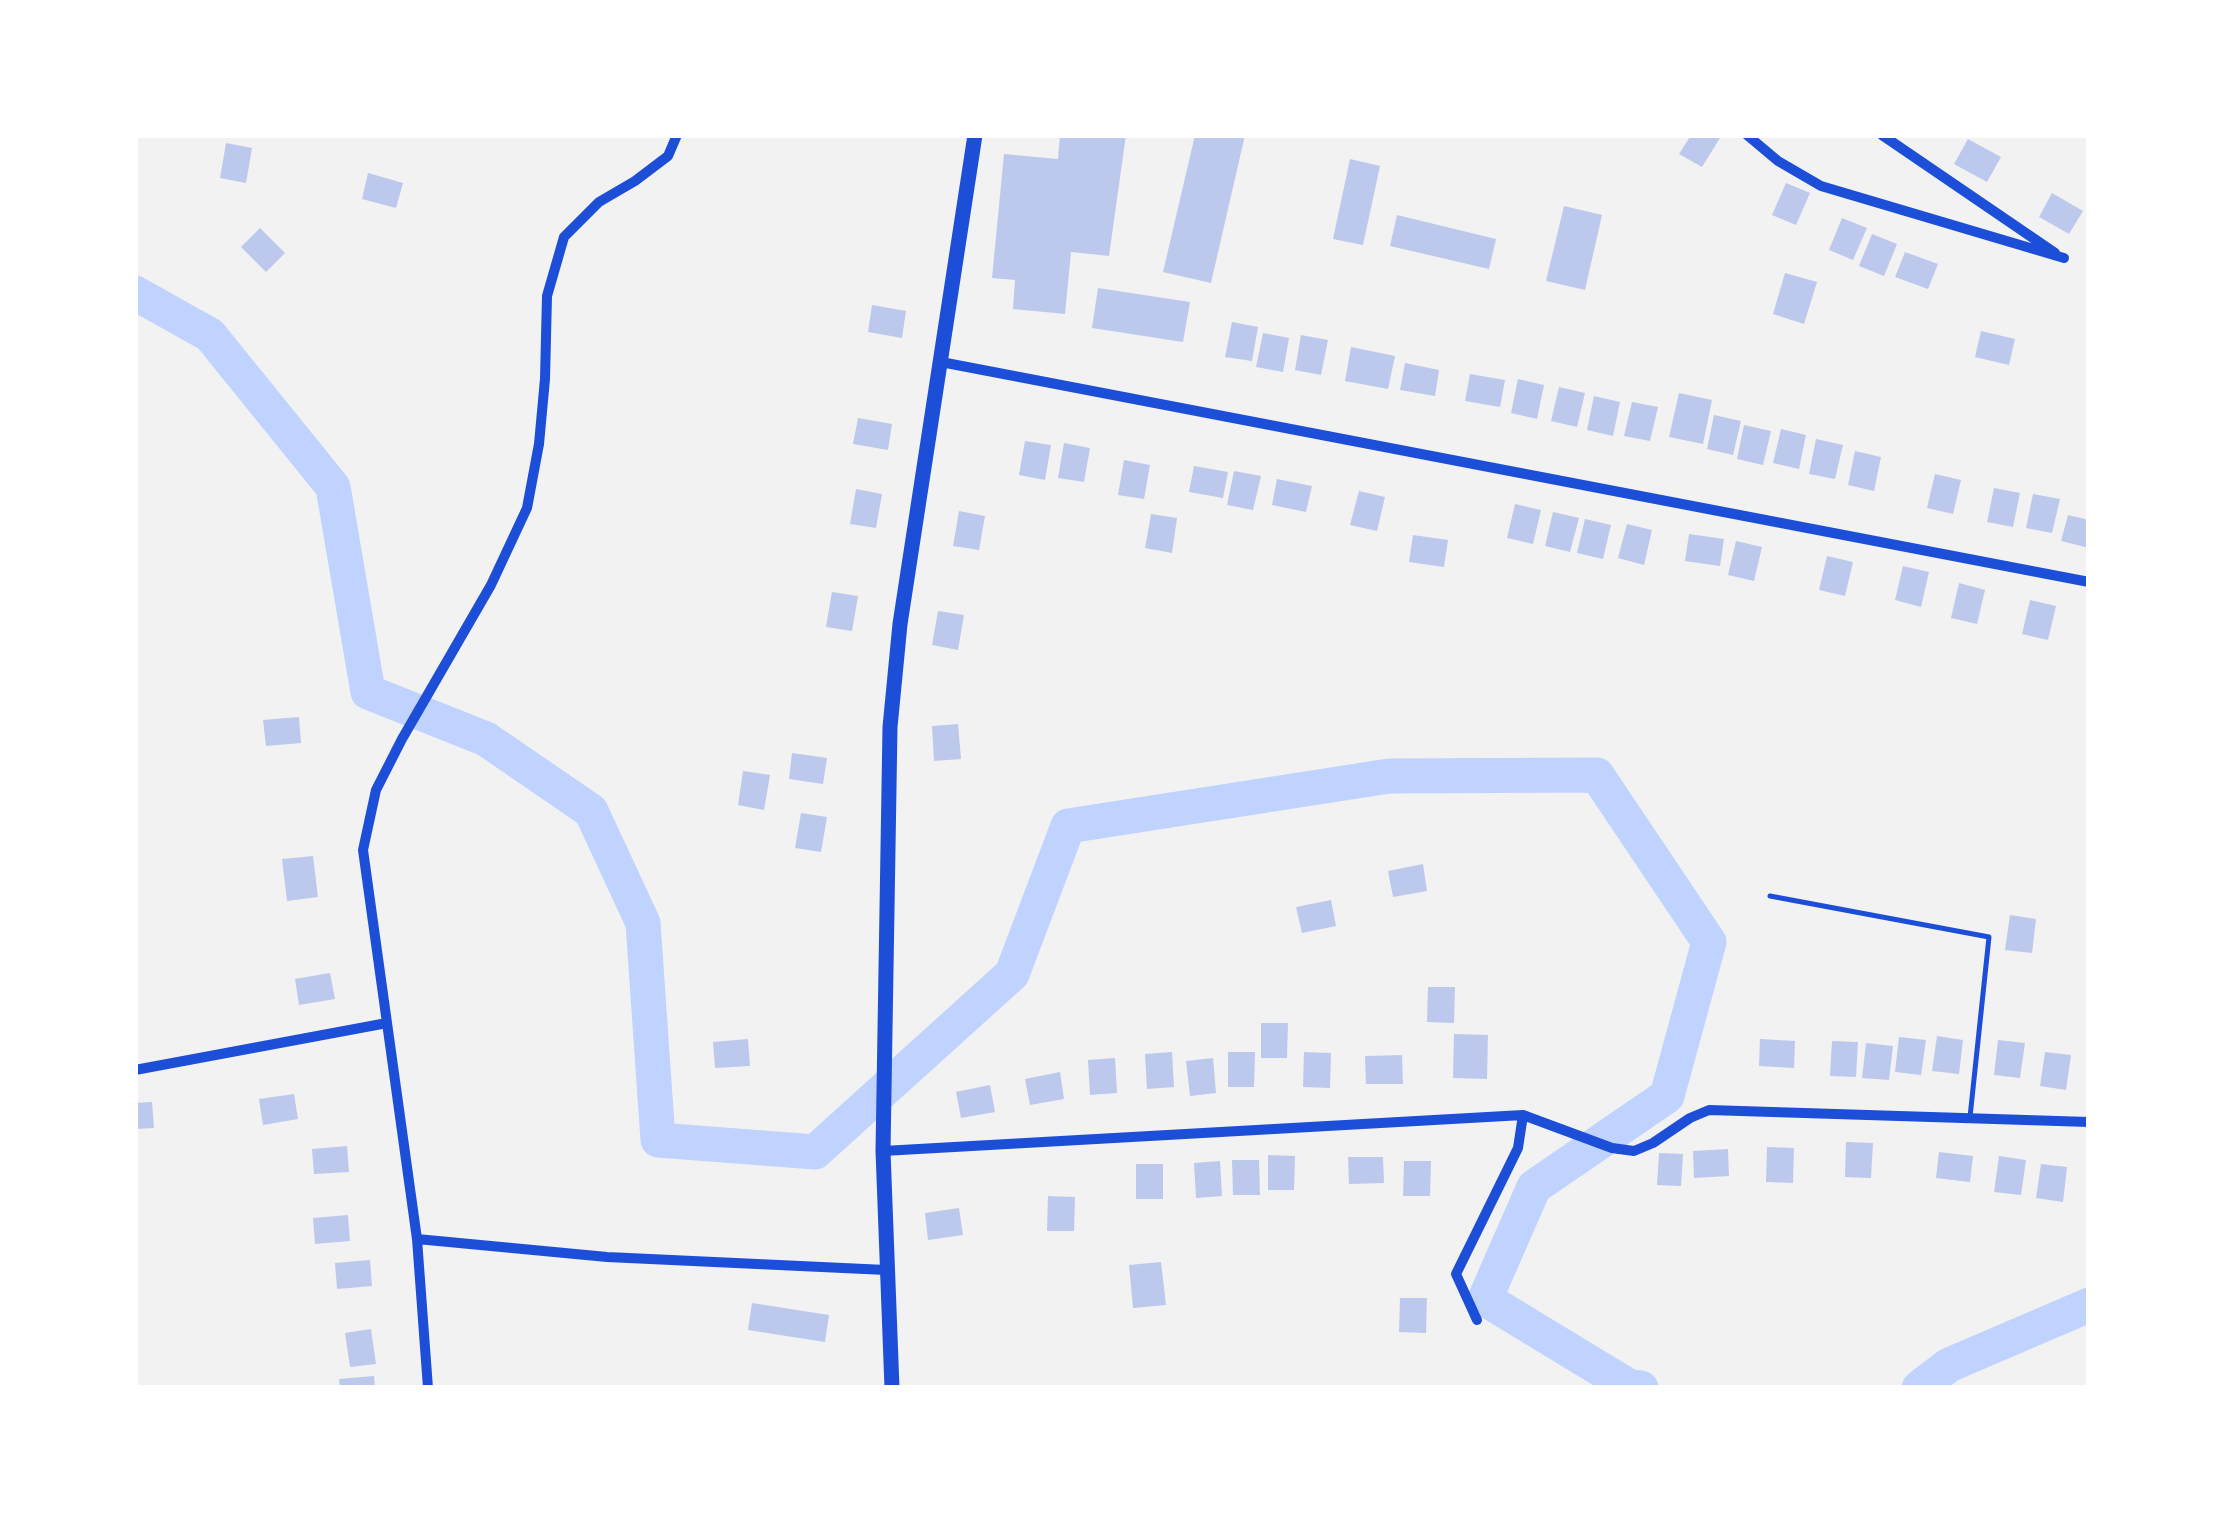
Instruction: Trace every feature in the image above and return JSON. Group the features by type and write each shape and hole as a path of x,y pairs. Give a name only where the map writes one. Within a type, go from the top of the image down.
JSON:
{"main road":[{"path":"892,1388 883,1132 894,677 975,135"}],"street":[{"path":"428,1388 417,1238 364,850 376,790 490,585 527,508 539,444 545,379 546,296 564,237 599,202 635,182 668,156 677,135"},
{"path":"1748,135 1778,161 1821,186 2064,258 1882,135"},
{"path":"941,362 2089,582"},
{"path":"135,1070 387,1022"},
{"path":"883,1151 1523,1114 1612,1148 1634,1151 1709,1110 2089,1122"},
{"path":"1477,1320 1456,1274 1518,1148 1523,1114"},
{"path":"417,1238 607,1258 886,1270"}],"lane":[{"path":"1770,896 1989,937 1970,1118"}],"building":[{"path":"1060,135 1126,135 1109,256 1071,252 1065,314 1013,309 1015,280 992,278 1004,154 1058,159"},
{"path":"1195,135 1245,135 1211,283 1163,272"},
{"path":"1691,135 1720,138 1702,167 1679,154"},
{"path":"1968,139 2001,157 1987,182 1954,164"},
{"path":"226,143 252,148 246,183 220,178"},
{"path":"1350,159 1380,166 1363,245 1333,239"},
{"path":"368,173 403,183 396,208 362,199"},
{"path":"1786,183 1810,193 1796,225 1772,215"},
{"path":"2052,193 2083,211 2069,234 2039,217"},
{"path":"1564,206 1602,215 1585,290 1546,281"},
{"path":"1397,215 1496,239 1489,269 1390,246"},
{"path":"1842,218 1867,228 1853,260 1829,250"},
{"path":"260,228 285,253 266,272 241,247"},
{"path":"1872,234 1897,244 1884,276 1859,266"},
{"path":"1905,252 1938,264 1928,289 1895,277"},
{"path":"1785,273 1817,282 1804,324 1773,314"},
{"path":"1098,288 1190,302 1183,342 1092,328"},
{"path":"872,305 906,311 902,338 868,332"},
{"path":"1232,322 1258,327 1252,361 1225,357"},
{"path":"1981,331 2015,339 2009,365 1975,357"},
{"path":"1263,333 1289,338 1283,372 1256,367"},
{"path":"1301,335 1328,340 1321,375 1295,370"},
{"path":"1351,347 1395,356 1388,389 1345,381"},
{"path":"1405,363 1439,370 1435,396 1400,390"},
{"path":"1470,374 1505,380 1500,407 1465,401"},
{"path":"1518,379 1544,385 1537,419 1511,413"},
{"path":"1559,387 1585,393 1577,427 1551,421"},
{"path":"1679,393 1712,400 1703,444 1669,437"},
{"path":"1594,396 1620,402 1613,436 1587,430"},
{"path":"1632,402 1658,407 1650,441 1624,436"},
{"path":"1714,415 1741,421 1733,455 1707,449"},
{"path":"858,418 892,424 888,450 853,444"},
{"path":"1744,425 1771,431 1763,465 1737,459"},
{"path":"1781,429 1806,435 1799,469 1773,463"},
{"path":"1816,439 1843,445 1835,479 1809,474"},
{"path":"1025,441 1051,445 1045,480 1019,475"},
{"path":"1064,443 1090,448 1084,482 1058,478"},
{"path":"1855,451 1881,457 1874,491 1848,485"},
{"path":"1124,460 1150,465 1144,499 1118,495"},
{"path":"1194,466 1228,472 1223,498 1189,492"},
{"path":"1234,471 1261,476 1253,510 1227,505"},
{"path":"1935,474 1961,480 1953,514 1927,508"},
{"path":"1277,479 1312,486 1306,512 1272,505"},
{"path":"1994,488 2020,493 2013,527 1987,522"},
{"path":"856,489 882,494 876,528 850,524"},
{"path":"1359,491 1385,497 1377,531 1350,525"},
{"path":"2033,494 2060,499 2052,533 2026,528"},
{"path":"1515,504 1541,510 1533,544 1507,538"},
{"path":"959,511 985,516 979,550 953,546"},
{"path":"1553,512 1579,518 1570,552 1545,546"},
{"path":"1151,514 1177,518 1172,553 1145,548"},
{"path":"2068,515 2089,520 2089,548 2061,541"},
{"path":"1585,519 1611,525 1603,559 1577,553"},
{"path":"1627,524 1652,530 1644,565 1618,558"},
{"path":"1689,534 1724,539 1720,566 1685,561"},
{"path":"1413,535 1448,540 1444,567 1409,562"},
{"path":"1736,541 1762,547 1754,581 1728,575"},
{"path":"1827,556 1853,562 1845,596 1819,590"},
{"path":"1903,566 1929,572 1921,607 1895,600"},
{"path":"1959,583 1985,590 1977,624 1951,618"},
{"path":"832,592 858,596 852,631 826,627"},
{"path":"2030,600 2056,606 2048,640 2022,634"},
{"path":"938,611 964,615 958,650 932,645"},
{"path":"299,717 301,743 266,746 263,720"},
{"path":"958,724 961,759 934,761 932,726"},
{"path":"792,753 827,758 823,784 789,779"},
{"path":"743,771 770,775 764,810 738,805"},
{"path":"801,813 827,817 821,852 795,848"},
{"path":"313,856 318,897 287,901 282,859"},
{"path":"1423,864 1427,891 1393,897 1388,871"},
{"path":"1331,900 1336,926 1302,933 1296,907"},
{"path":"2010,915 2036,919 2032,953 2005,950"},
{"path":"330,973 335,999 299,1005 295,979"},
{"path":"1428,987 1455,987 1454,1023 1427,1022"},
{"path":"1261,1023 1288,1023 1287,1058 1261,1058"},
{"path":"1454,1034 1488,1035 1487,1079 1453,1078"},
{"path":"1937,1036 1963,1040 1959,1074 1932,1071"},
{"path":"1899,1037 1926,1040 1921,1075 1895,1072"},
{"path":"748,1039 750,1066 715,1068 713,1042"},
{"path":"1760,1039 1795,1041 1794,1068 1759,1066"},
{"path":"1998,1040 2025,1043 2020,1078 1994,1075"},
{"path":"1832,1041 1858,1042 1856,1077 1830,1076"},
{"path":"1866,1043 1893,1046 1889,1080 1862,1078"},
{"path":"1172,1052 1174,1087 1147,1089 1145,1054"},
{"path":"1228,1052 1255,1052 1254,1087 1228,1087"},
{"path":"1304,1052 1331,1053 1330,1088 1303,1087"},
{"path":"2045,1052 2071,1055 2066,1090 2040,1086"},
{"path":"1402,1055 1403,1084 1366,1084 1365,1056"},
{"path":"1115,1058 1117,1093 1090,1095 1088,1060"},
{"path":"1213,1058 1216,1093 1190,1096 1186,1061"},
{"path":"1060,1072 1064,1099 1030,1105 1025,1079"},
{"path":"990,1085 995,1112 961,1118 956,1092"},
{"path":"294,1094 298,1119 263,1125 259,1099"},
{"path":"152,1102 154,1128 135,1129 135,1103"},
{"path":"1846,1142 1873,1143 1871,1178 1845,1177"},
{"path":"347,1146 349,1172 314,1174 312,1149"},
{"path":"1767,1147 1794,1148 1793,1183 1766,1182"},
{"path":"1728,1149 1729,1176 1694,1178 1693,1151"},
{"path":"1939,1152 1973,1156 1970,1182 1936,1178"},
{"path":"1659,1153 1683,1154 1681,1186 1657,1185"},
{"path":"1268,1155 1295,1156 1294,1190 1268,1190"},
{"path":"1999,1156 2026,1160 2021,1195 1994,1192"},
{"path":"1348,1157 1383,1157 1384,1183 1349,1184"},
{"path":"1232,1160 1259,1160 1260,1195 1233,1195"},
{"path":"1220,1161 1222,1196 1196,1198 1194,1163"},
{"path":"1404,1161 1431,1161 1430,1196 1403,1196"},
{"path":"1136,1164 1163,1164 1163,1199 1136,1199"},
{"path":"2041,1164 2067,1167 2063,1202 2036,1198"},
{"path":"1048,1196 1075,1197 1074,1231 1047,1231"},
{"path":"959,1208 963,1235 928,1240 925,1213"},
{"path":"348,1215 350,1241 315,1244 313,1218"},
{"path":"370,1260 372,1286 337,1289 335,1263"},
{"path":"1161,1262 1166,1305 1133,1308 1129,1265"},
{"path":"1400,1298 1427,1298 1426,1333 1399,1332"},
{"path":"752,1303 829,1315 825,1342 748,1330"},
{"path":"371,1329 376,1364 350,1367 345,1333"},
{"path":"374,1376 375,1388 340,1388 339,1379"}],"waterway":[{"path":"135,293 210,335 333,487 368,692 486,739 591,811 643,923 658,1140 815,1152 1012,974 1068,826 1389,776 1597,775 1709,942 1667,1096 1534,1187 1485,1299 1630,1387 1641,1388"},
{"path":"1919,1388 1949,1365 2089,1305"}]}
